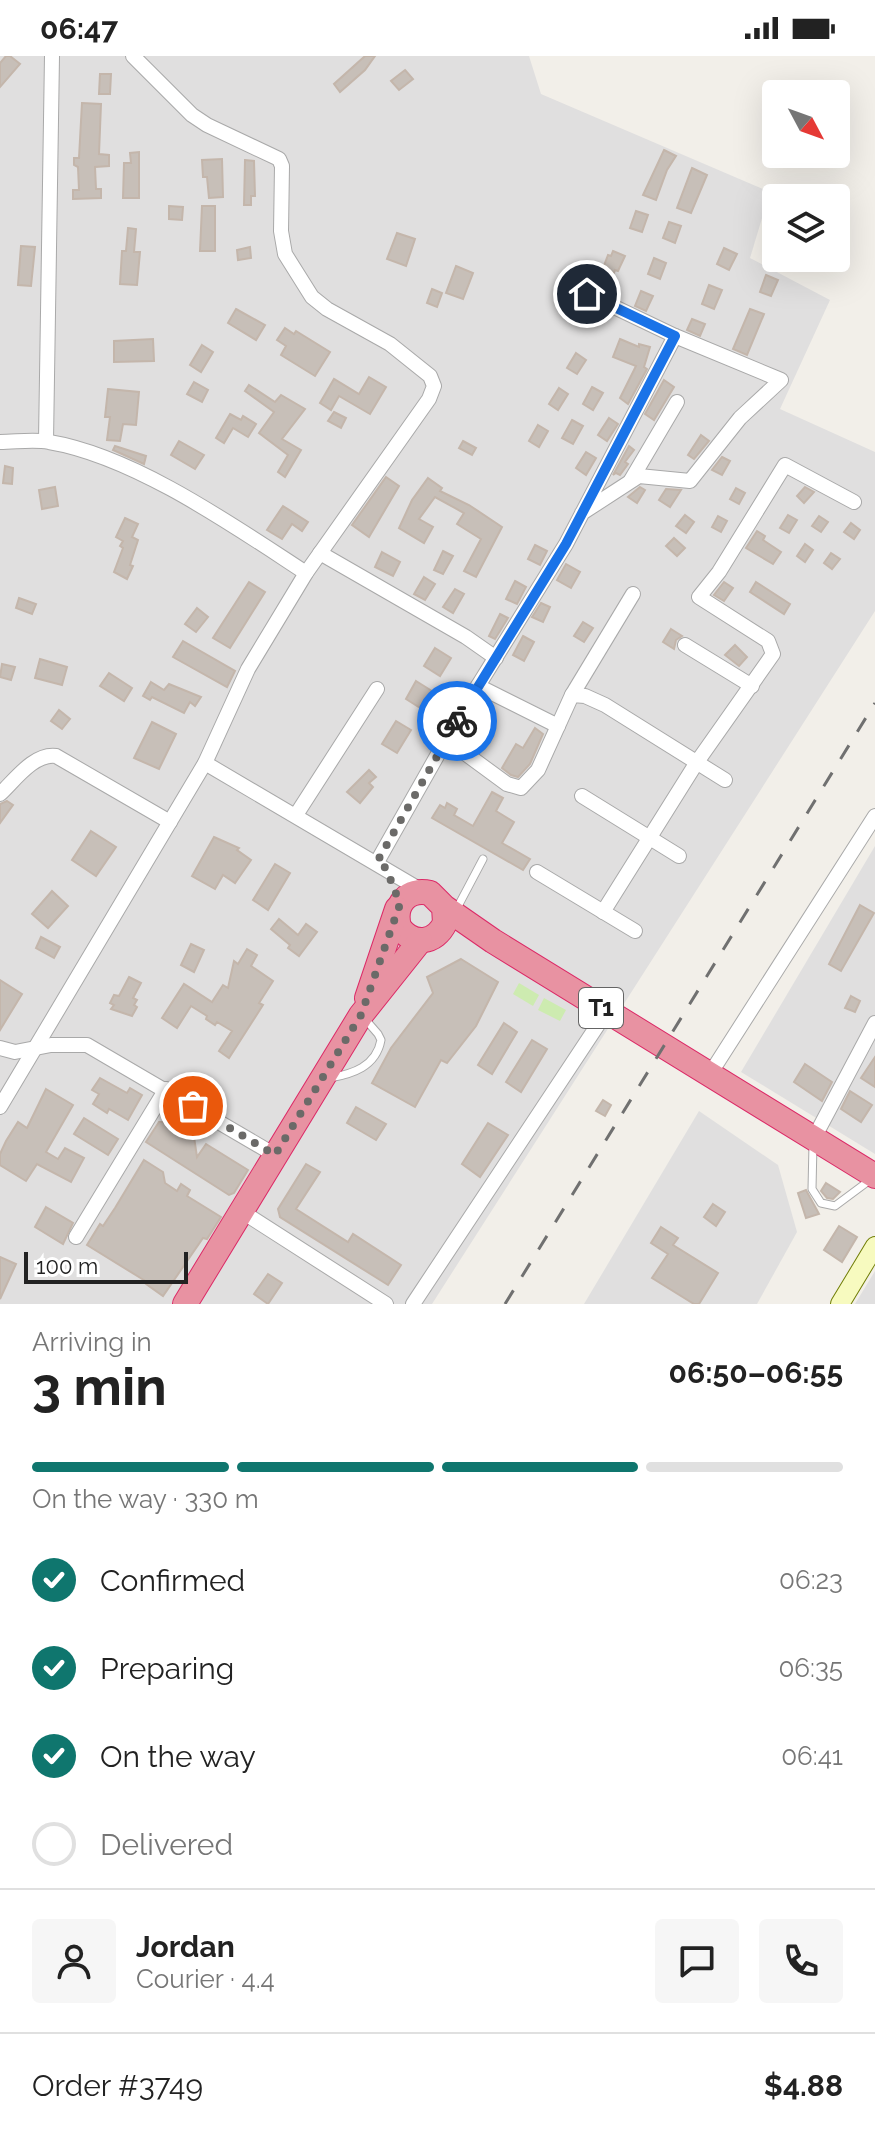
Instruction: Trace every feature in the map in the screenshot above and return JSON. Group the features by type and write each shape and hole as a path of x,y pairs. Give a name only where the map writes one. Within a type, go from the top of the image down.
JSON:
{"highway":[{"path":"361,1015 398,907 415,892 424,892"},
{"name":"T1","path":"424,892 436,896 440,923 493,941 875,1176"},
{"path":"398,907 399,927 404,934 440,923"},
{"path":"185,1304 361,1015 440,923"}],"main road":[{"path":"840,1304 875,1246"}],"street":[{"path":"46,441 52,56"},
{"path":"0,1107 205,763 248,669 306,573 429,399 433,381 390,344 327,309 312,297 285,254 281,231 282,166 279,159 192,115 133,56"},
{"path":"582,513 641,476 690,481 740,418 781,380 675,336 587,294"},
{"path":"398,907 382,865 447,740 582,513 675,336"},
{"path":"631,480 677,402"},
{"path":"0,442 46,441 102,457 138,472 235,526 306,573"},
{"path":"603,912 697,762 773,654 768,641 699,597 719,572 785,465 854,502"},
{"path":"320,553 466,637 496,658"},
{"path":"447,740 507,784 521,788 538,770 572,695 633,594"},
{"path":"685,645 752,686"},
{"path":"478,686 558,726"},
{"path":"296,815 377,689"},
{"path":"572,695 585,696 605,705 725,780"},
{"path":"0,794 34,762 47,755 56,756 170,822"},
{"path":"205,763 424,892"},
{"path":"582,796 679,856"},
{"path":"710,1074 875,816"},
{"path":"537,872 635,931"},
{"path":"413,1304 607,1011"},
{"path":"814,1138 875,1023"},
{"path":"0,1048 15,1052 36,1047 87,1045 275,1155"},
{"path":"76,1237 166,1089"},
{"path":"241,1211 386,1304"}],"lane":[{"path":"440,923 483,859"},
{"path":"321,1080 356,1073 380,1046 378,1034 361,1015"},
{"path":"814,1138 812,1189 821,1203 835,1206 875,1176"}],"shaded area":[{"path":"0,56 529,56 541,94 762,189 762,218 750,258 762,264 762,272 777,272 830,300 780,409 875,452 875,611 432,1304 0,1304"},
{"path":"875,846 875,1154 741,1072"},
{"path":"699,1111 778,1165 797,1232 757,1304 584,1304"},
{"path":"875,1271 875,1304 855,1304"}],"green space":[{"path":"519,983 539,995 533,1006 513,994"},
{"path":"544,998 566,1010 560,1021 538,1010"}],"building":[{"path":"6,56 20,64 0,87 0,63"},
{"path":"365,56 375,56 365,70 340,92 334,84"},
{"path":"405,70 413,79 399,90 391,81"},
{"path":"100,74 111,74 110,94 99,94"},
{"path":"82,103 101,104 99,154 109,155 109,166 95,167 96,189 101,189 101,198 73,199 73,190 79,190 78,167 74,165 74,158 79,158"},
{"path":"664,150 676,156 667,170 656,200 643,195"},
{"path":"139,152 139,198 123,198 124,163 131,163 130,153"},
{"path":"222,159 223,197 209,198 202,160"},
{"path":"245,160 254,161 255,196 251,196 251,205 244,205"},
{"path":"692,168 707,175 691,213 677,208"},
{"path":"169,206 183,207 182,220 169,219"},
{"path":"202,206 215,206 215,251 200,251"},
{"path":"636,211 648,215 642,232 630,228"},
{"path":"669,222 681,226 675,243 663,238"},
{"path":"128,228 136,229 134,252 140,252 137,285 120,284 122,251 126,251"},
{"path":"397,233 415,239 406,266 387,259"},
{"path":"21,246 35,247 31,286 18,285"},
{"path":"250,247 251,258 238,260 237,250"},
{"path":"724,248 737,254 729,270 717,264"},
{"path":"613,251 625,256 606,292 596,287 608,255 611,256"},
{"path":"654,258 666,263 660,279 648,274"},
{"path":"456,266 473,273 463,299 446,293"},
{"path":"766,275 778,280 771,296 760,292"},
{"path":"709,285 722,290 714,309 702,304"},
{"path":"432,289 442,293 437,307 427,303"},
{"path":"641,291 653,296 646,311 635,306"},
{"path":"236,309 265,325 256,340 228,323"},
{"path":"750,309 764,314 747,355 733,349"},
{"path":"692,319 705,324 700,336 687,330"},
{"path":"285,328 294,334 296,331 330,352 315,376 281,355 286,346 277,340"},
{"path":"153,339 154,361 114,362 114,341"},
{"path":"620,339 639,347 639,344 650,347 644,367 647,369 628,404 620,398 636,366 613,357"},
{"path":"202,345 213,352 201,372 190,365"},
{"path":"576,353 586,360 577,374 567,368"},
{"path":"369,377 386,387 370,414 339,396 331,410 320,403 334,379 359,394"},
{"path":"664,380 674,387 654,420 645,414"},
{"path":"194,382 208,390 202,402 187,394"},
{"path":"249,385 275,402 281,395 305,409 282,439 301,450 285,477 278,472 288,455 259,433 274,412 245,391"},
{"path":"592,387 603,393 593,410 583,404"},
{"path":"559,388 568,394 558,410 549,404"},
{"path":"108,389 139,392 136,425 123,424 120,441 107,440 110,417 105,417"},
{"path":"334,412 346,418 341,428 328,421"},
{"path":"230,414 241,420 243,416 256,424 248,437 233,428 224,443 216,438"},
{"path":"609,418 618,424 607,441 598,435"},
{"path":"572,420 583,426 573,444 562,438"},
{"path":"538,425 548,431 539,447 529,441"},
{"path":"701,435 709,441 694,459 688,455"},
{"path":"179,441 204,455 195,469 171,455"},
{"path":"463,441 476,448 472,455 459,448"},
{"path":"115,446 146,456 144,464 113,450"},
{"path":"629,446 634,450 625,462 628,464 620,475 613,475"},
{"path":"586,452 596,458 586,475 576,468"},
{"path":"722,457 730,461 722,475 712,470"},
{"path":"5,466 13,468 12,484 3,483"},
{"path":"386,477 399,486 369,537 352,525"},
{"path":"428,478 442,488 440,491 469,505 502,527 476,577 464,571 481,539 457,524 464,513 435,497 419,519 433,527 424,543 399,528 412,500"},
{"path":"55,487 58,506 42,509 39,490"},
{"path":"640,487 645,490 637,503 628,497"},
{"path":"805,487 814,492 804,503 797,496"},
{"path":"736,488 745,493 739,504 730,499"},
{"path":"666,489 681,490 670,507 659,500"},
{"path":"283,506 308,522 302,531 292,524 282,539 267,530"},
{"path":"685,515 694,522 686,533 676,526"},
{"path":"788,515 797,520 789,533 780,528"},
{"path":"718,516 727,521 721,532 712,527"},
{"path":"819,516 828,522 821,532 812,526"},
{"path":"125,518 138,524 132,537 138,540 130,565 133,566 127,579 114,572 123,548 120,546 123,541 116,537"},
{"path":"851,523 860,530 854,539 844,532"},
{"path":"757,531 765,536 763,540 781,552 773,564 746,548"},
{"path":"674,538 685,548 677,556 666,546"},
{"path":"805,544 813,550 805,562 797,556"},
{"path":"535,545 547,551 540,565 528,559"},
{"path":"443,551 453,556 443,574 434,570"},
{"path":"382,552 400,562 393,576 375,567"},
{"path":"831,553 840,559 832,569 824,563"},
{"path":"566,564 580,572 571,588 557,580"},
{"path":"424,577 435,584 425,600 414,594"},
{"path":"515,581 526,587 517,604 506,599"},
{"path":"249,582 265,592 230,648 213,638"},
{"path":"724,582 733,588 724,601 714,595"},
{"path":"756,582 790,604 784,614 750,592"},
{"path":"455,589 464,594 453,613 443,607"},
{"path":"19,598 36,604 32,614 16,608"},
{"path":"541,603 550,607 543,622 532,617"},
{"path":"197,608 208,617 196,632 185,624"},
{"path":"500,614 508,618 495,639 489,636"},
{"path":"583,622 593,628 584,642 574,636"},
{"path":"671,629 682,636 676,640 674,649 663,642"},
{"path":"523,636 534,642 524,661 513,655"},
{"path":"183,641 235,671 227,687 173,657"},
{"path":"735,645 747,657 739,666 725,655"},
{"path":"435,648 451,658 440,676 424,666"},
{"path":"40,659 67,667 62,685 35,678"},
{"path":"2,664 15,667 11,680 0,677"},
{"path":"109,673 132,688 124,701 100,686"},
{"path":"416,681 432,691 422,709 406,699"},
{"path":"151,682 164,690 169,684 201,697 195,706 190,702 184,713 152,697 150,700 143,696"},
{"path":"59,710 70,719 62,729 51,721"},
{"path":"396,721 411,730 397,753 382,744"},
{"path":"152,722 176,734 159,769 134,758"},
{"path":"535,728 543,734 530,764 518,777 511,775 502,768 516,744 523,748"},
{"path":"369,770 376,777 369,783 373,787 360,803 347,792"},
{"path":"492,792 503,798 496,811 514,822 502,843 530,859 523,870 432,818 440,805 445,808 447,803 457,809 454,815 473,826"},
{"path":"7,801 13,805 0,823 0,804"},
{"path":"91,831 116,847 96,876 72,860"},
{"path":"214,837 239,848 237,850 251,860 235,883 223,875 215,889 192,876"},
{"path":"275,864 290,873 268,910 253,900"},
{"path":"52,891 68,906 48,928 32,914"},
{"path":"860,905 874,913 841,971 829,964"},
{"path":"279,919 298,935 306,924 317,932 299,956 271,929"},
{"path":"41,937 60,947 54,958 36,948"},
{"path":"191,944 204,950 194,972 181,965"},
{"path":"247,949 257,955 251,966 273,981 259,1003 263,1005 229,1058 219,1051 232,1031 217,1022 215,1025 191,1006 177,1028 162,1018 184,984 212,1002 223,985 228,988 234,961 238,964"},
{"path":"461,959 498,982 476,1026 447,1063 441,1060 415,1107 372,1083 391,1048 433,993 427,977"},
{"path":"129,977 141,983 133,998 137,1000 134,1005 137,1007 132,1016 111,1009 114,1005 110,1003 114,995 119,996"},
{"path":"0,980 22,994 0,1030"},
{"path":"851,996 860,1001 855,1012 845,1008"},
{"path":"504,1023 517,1032 492,1074 478,1065"},
{"path":"532,1040 547,1049 521,1092 506,1082"},
{"path":"875,1057 875,1087 861,1078"},
{"path":"805,1064 832,1082 822,1101 794,1082"},
{"path":"100,1078 127,1093 130,1088 142,1095 128,1120 93,1104 99,1094 92,1090"},
{"path":"46,1089 73,1105 46,1152 58,1159 65,1148 84,1158 71,1182 37,1164 26,1181 0,1165 0,1154 6,1141 18,1122 27,1128"},
{"path":"850,1091 872,1105 861,1122 841,1109"},
{"path":"603,1100 611,1105 605,1116 596,1111"},
{"path":"356,1107 386,1124 376,1140 347,1123"},
{"path":"84,1118 118,1139 108,1155 74,1134"},
{"path":"159,1122 194,1137 197,1157 206,1144 248,1170 234,1193 229,1195 146,1142"},
{"path":"488,1123 508,1135 480,1177 462,1164"},
{"path":"144,1160 163,1172 165,1183 177,1191 181,1184 190,1190 187,1196 221,1217 163,1296 147,1282 87,1245 100,1224 103,1226"},
{"path":"306,1164 320,1172 296,1209 348,1242 353,1234 401,1265 388,1285 280,1217 278,1209"},
{"path":"826,1183 840,1192 833,1199 827,1198 821,1191"},
{"path":"806,1190 819,1214 806,1218 798,1193"},
{"path":"713,1204 725,1212 716,1226 704,1217"},
{"path":"46,1207 73,1223 63,1244 35,1227"},
{"path":"839,1226 857,1237 842,1262 824,1250"},
{"path":"661,1227 678,1238 673,1245 718,1273 699,1304 694,1304 652,1278 668,1254 651,1243"},
{"path":"0,1257 16,1264 0,1299"},
{"path":"268,1274 282,1283 268,1304 254,1294"}],"railway":[{"path":"505,1304 875,703"}],"way so far":[{"path":"193,1106 275,1155 361,1015 400,904 386,868 377,862 457,721"}],"route":[{"path":"457,721 566,544 675,336 587,294"}]}
